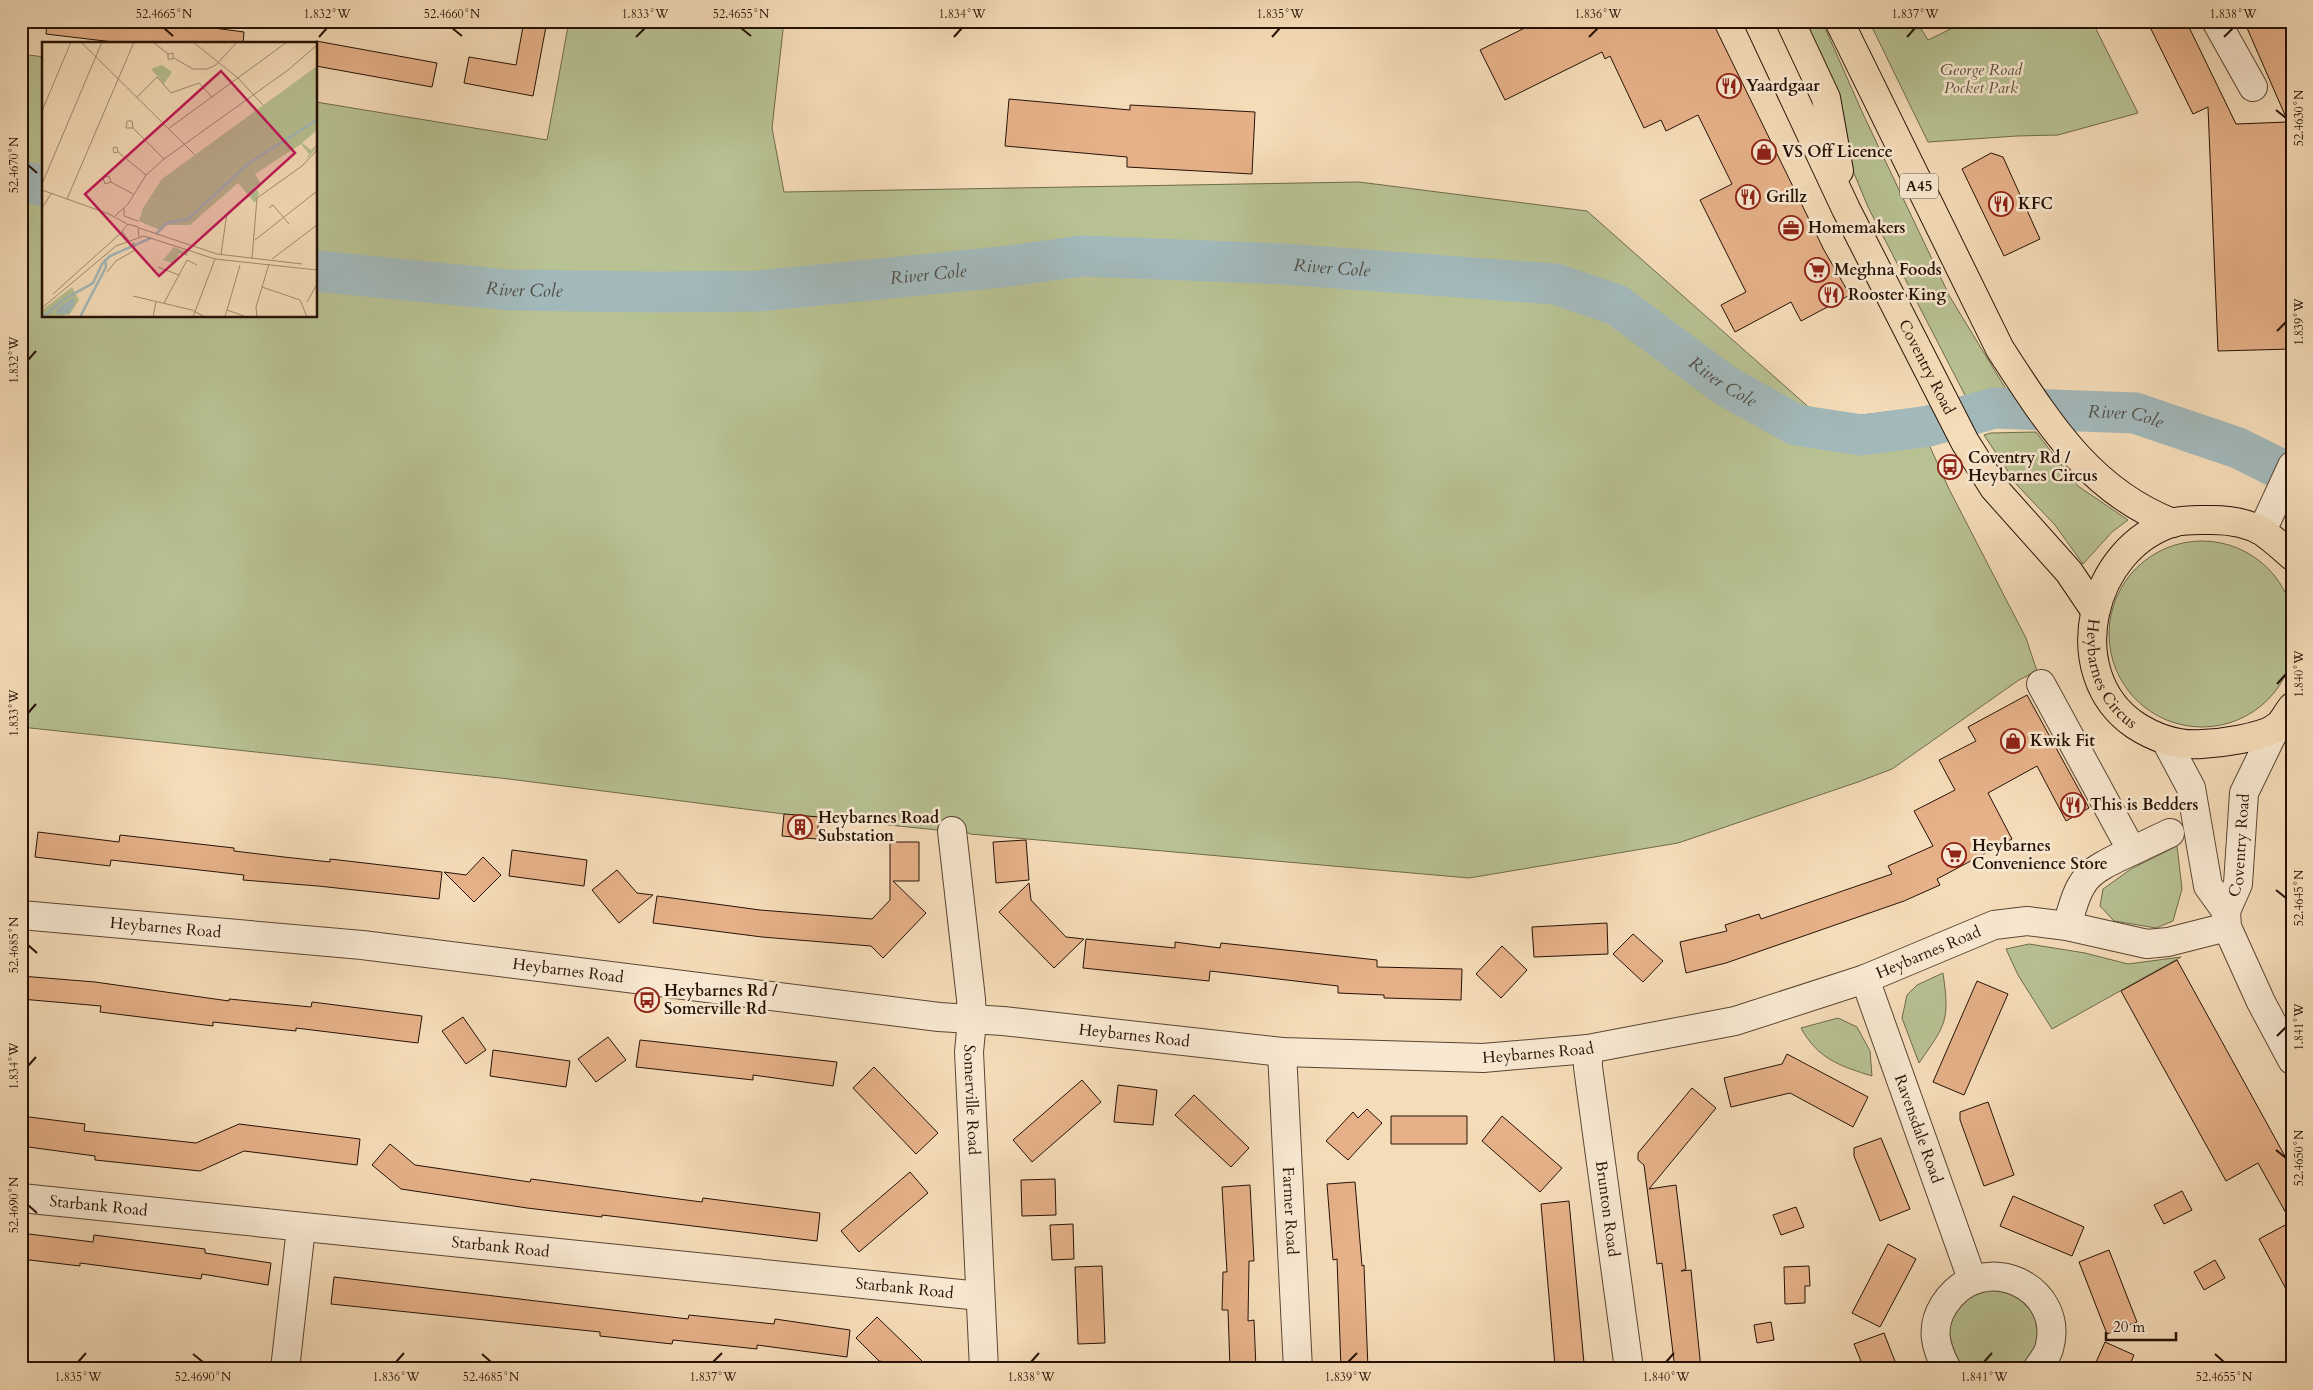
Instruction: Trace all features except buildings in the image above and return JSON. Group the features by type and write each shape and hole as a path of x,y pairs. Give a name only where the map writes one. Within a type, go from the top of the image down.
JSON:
{"highway":[{"name":"Coventry Road","path":"1758,21 1846,209 1965,442 1994,488 2069,572 2094,609"},
{"path":"1790,21 1826,98 1846,209"},
{"name":"A45","path":"1839,21 2000,349 2023,385 2081,464 2116,492 2154,516 2173,523"},
{"name":"Heybarnes Circus","path":"2286,716 2228,743 2191,745 2166,741 2144,732 2125,718 2110,700 2101,685 2097,677 2090,631 2094,609 2102,587 2124,557 2143,538 2173,523 2189,519 2232,520 2262,531 2292,556"}],"street":[{"path":"2216,21 2253,87"},
{"path":"2262,531 2292,466"},
{"path":"2041,684 2132,851"},
{"name":"Coventry Road","path":"2226,919 2238,884 2244,793 2286,716"},
{"name":"Coventry Road","path":"2166,741 2191,788 2208,886 2226,919 2261,1002 2292,1060"},
{"name":"Somerville Road","path":"952,831 972,1020 969,1052 984,1369"},
{"path":"2067,926 2079,886 2094,870 2170,833"},
{"name":"Heybarnes Road","path":"21,915 362,944 972,1020 1282,1052 1483,1058 1588,1049 1735,1022 1865,979 1994,925 2027,921 2067,926 2147,944 2168,942 2226,919"},
{"name":"Ravensdale Road","path":"1865,979 1972,1278"},
{"name":"Brunton Road","path":"1588,1049 1588,1067 1629,1369"},
{"name":"Farmer Road","path":"1282,1052 1298,1369"},
{"name":"Starbank Road","path":"21,1198 980,1296"},
{"path":"285,1369 301,1228"},
{"path":"1947,1369 1938,1352 1935,1333 1937,1316 1953,1291 1972,1278 2002,1276 2025,1285 2037,1295 2046,1308 2051,1334 2049,1351 2037,1369"}],"green space":[{"path":"569,21 784,21 772,128 784,192 1359,182 1587,211 1813,411 1835,418 1913,409 1949,489 2026,638 2037,671 2019,680 1892,769 1858,782 1678,843 1469,878 970,834 954,824 937,830 784,814 509,779 21,727 21,54 42,57 42,318 318,318 318,102 547,140"},
{"path":"1797,21 1822,21 1863,114 1950,297 2006,389 1968,401 1868,207 1842,144"},
{"name":"George Road Pocket Park","path":"1869,21 1916,21 1928,40 1967,21 2092,21 2138,113 2058,135 1928,142"},
{"path":"2036,432 2078,486 2128,520 2112,532 2083,564 2055,525 2017,485 1984,435 1991,433"},
{"path":"2193,541 2211,541 2238,548 2268,568 2288,598 2295,625 2295,643 2288,670 2268,700 2238,720 2211,727 2193,727 2175,723 2158,716 2143,706 2130,693 2120,678 2113,661 2109,643 2109,625 2113,607 2120,590 2130,575 2143,562 2158,552 2175,545"},
{"path":"2177,846 2182,889 2173,921 2156,928 2114,921 2100,906 2103,889 2131,869"},
{"path":"2029,944 2085,953 2128,964 2181,957 2052,1029 2018,975 2006,949"},
{"path":"1943,973 1946,1002 1944,1021 1919,1063 1902,1018 1907,995 1917,985"},
{"path":"1838,1018 1857,1027 1870,1051 1872,1076 1840,1065 1822,1054 1801,1028"},
{"path":"1976,1288 2013,1289 2037,1319 2039,1334 2037,1343 2025,1369 1961,1369 1951,1357 1947,1335 1949,1312"}],"waterway":[{"name":"River Cole","path":"21,181 42,186"},
{"name":"River Cole","path":"318,271 510,290 759,291 1001,267 1082,256 1283,264 1555,284 1617,305 1726,386 1796,425 1862,435 1929,426 1995,408 2135,413 2238,448 2292,475"}],"place":[{"name":"Yaardgaar","path":"1729,86"},
{"name":"VS Off Licence","path":"1764,152"},
{"name":"Grillz","path":"1748,197"},
{"name":"KFC","path":"2001,204"},
{"name":"Homemakers","path":"1791,228"},
{"name":"Meghna Foods","path":"1817,270"},
{"name":"Rooster King","path":"1831,295"},
{"name":"Coventry Rd / Heybarnes Circus","path":"1950,467"},
{"name":"Kwik Fit","path":"2013,741"},
{"name":"This is Bedders","path":"2073,805"},
{"name":"Heybarnes Road Substation","path":"800,827"},
{"name":"Heybarnes Convenience Store","path":"1954,855"},
{"name":"Heybarnes Rd / Somerville Rd","path":"647,1000"}]}
